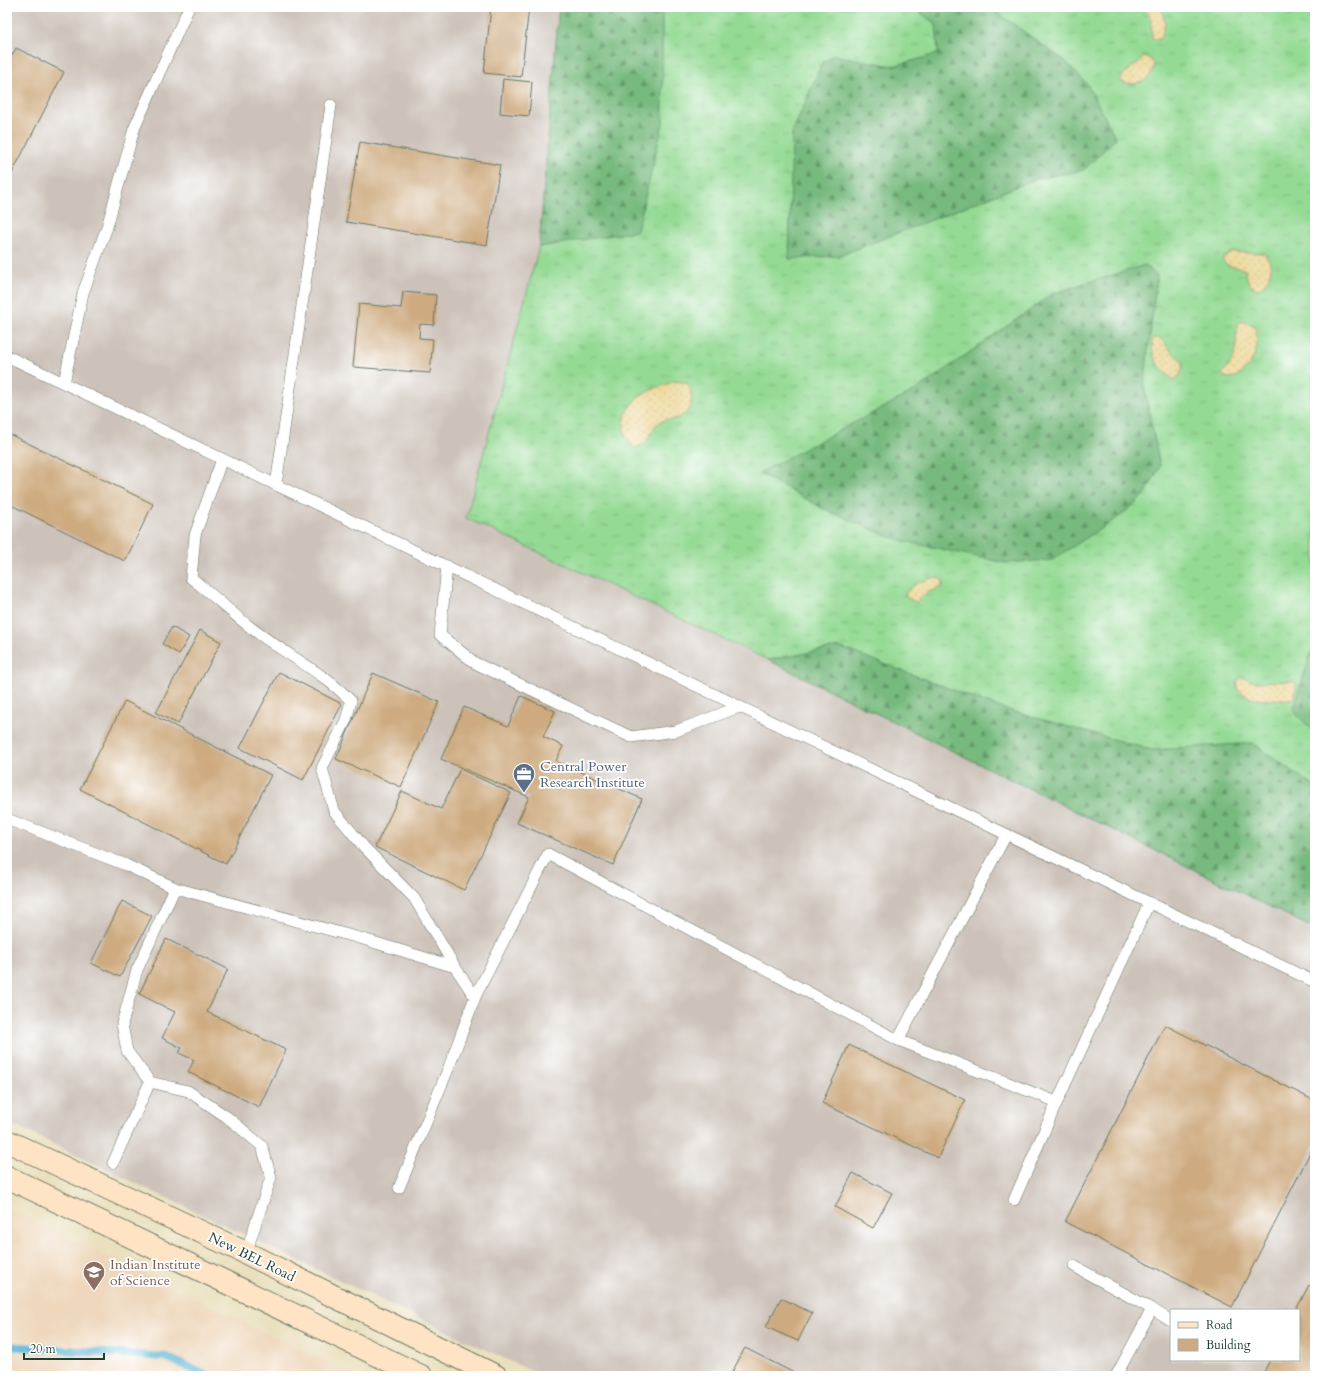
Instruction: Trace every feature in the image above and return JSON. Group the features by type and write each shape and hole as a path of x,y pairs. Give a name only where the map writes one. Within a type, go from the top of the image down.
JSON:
{"main road":[{"name":"New BEL Road","path":"7,1141 246,1253 496,1376"},
{"path":"7,1177 421,1376"}],"lane":[{"path":"64,383 83,293 107,227 134,129 189,7"},
{"path":"276,485 331,105"},
{"path":"7,356 1315,982"},
{"path":"222,459 195,535 190,578 217,598 249,627 337,686 352,701 346,720 322,768 334,811 364,847 414,898 455,967 475,997"},
{"path":"447,566 440,635 475,662 631,737 676,731 739,707"},
{"path":"7,819 126,865 175,888 363,939 455,967"},
{"path":"898,1040 1006,834"},
{"path":"399,1188 449,1067 475,997 548,854 898,1040 1056,1102"},
{"path":"175,888 137,970 122,1024 127,1051 150,1082 188,1091 227,1117 262,1146 271,1177 246,1253"},
{"path":"1014,1200 1056,1102 1149,903"},
{"path":"113,1163 150,1082"},
{"path":"1074,1266 1170,1320"},
{"path":"1116,1376 1152,1309"}],"shaded area":[{"name":"Central Power Research Institute","path":"7,7 559,7 539,247 466,518 768,660 1315,929 1315,1376 541,1376 7,1122"},
{"name":"Indian Institute of Science","path":"7,1208 356,1376 7,1376"}],"green space":[{"path":"559,7 1315,7 1315,929 768,660 466,518 539,247"},
{"path":"559,7 662,7 663,123 637,231 539,247"},
{"path":"912,7 989,7 1065,61 1087,84 1116,138 1084,170 1036,179 839,256 789,259 792,133 822,63 834,55 893,66 938,54 936,24"},
{"path":"1145,265 1157,275 1144,387 1160,466 1145,495 1119,517 1052,560 1005,563 895,539 822,508 759,473 916,390 1054,293"},
{"path":"1315,639 1315,733 1293,711"},
{"path":"839,647 1001,708 1152,750 1253,743 1315,787 1315,929 768,660"}],"sand":[{"path":"1145,7 1162,8 1165,22 1162,37 1157,40 1152,38 1151,20"},
{"path":"1144,57 1151,59 1154,64 1153,70 1147,79 1142,82 1132,84 1121,82 1123,75"},
{"path":"1231,252 1264,253 1270,263 1271,271 1267,280 1260,289 1256,289 1251,285 1245,270 1227,265 1224,262 1222,259"},
{"path":"1242,321 1255,326 1257,340 1256,351 1254,357 1241,374 1229,378 1223,376 1222,373 1235,355 1238,323"},
{"path":"1153,338 1160,338 1183,362 1181,372 1174,380 1160,367 1154,357 1152,345"},
{"path":"677,381 688,384 690,389 691,403 687,412 678,418 659,422 646,442 640,447 635,448 626,437 624,430 626,414 630,406 643,394"},
{"path":"938,577 943,581 942,587 928,592 916,602 909,599 905,595 911,587 924,580"},
{"path":"1245,678 1254,682 1293,681 1297,685 1293,699 1263,700 1249,697 1237,688 1238,679"}],"building":[{"path":"491,7 529,7 521,77 484,73"},
{"path":"16,48 64,72 7,183 7,65"},
{"path":"503,79 532,82 529,116 500,113"},
{"path":"360,142 500,165 487,245 346,222"},
{"path":"403,292 436,295 434,325 420,324 419,338 433,339 430,373 353,367 359,304 401,308"},
{"path":"7,433 153,504 125,561 7,503"},
{"path":"172,627 189,637 179,654 162,644"},
{"path":"200,630 221,642 178,724 156,713"},
{"path":"279,672 342,704 303,780 240,748"},
{"path":"373,673 439,702 401,787 336,759"},
{"path":"521,696 555,711 543,737 563,746 556,761 642,799 613,865 517,823 529,797 441,759 464,707 508,726"},
{"path":"125,701 271,775 226,864 80,789"},
{"path":"460,769 511,793 464,890 375,847 402,791 441,809"},
{"path":"122,901 152,916 120,977 91,963"},
{"path":"166,939 228,969 207,1012 286,1050 259,1107 188,1072 194,1060 179,1053 182,1048 162,1038 175,1012 139,994"},
{"path":"1165,1025 1315,1101 1315,1143 1232,1307 1065,1222"},
{"path":"849,1045 965,1100 938,1158 822,1103"},
{"path":"853,1173 892,1193 873,1228 835,1207"},
{"path":"1309,1285 1315,1288 1315,1376 1262,1376 1270,1361 1300,1361 1300,1309 1297,1309"},
{"path":"781,1298 812,1313 798,1341 766,1327"},
{"path":"745,1348 800,1376 730,1376"}],"waterway":[{"path":"7,1346 166,1357 207,1376"}],"place":[{"name":"Central Power Research Institute","path":"524,794"},
{"name":"Indian Institute of Science","path":"94,1292"}]}
